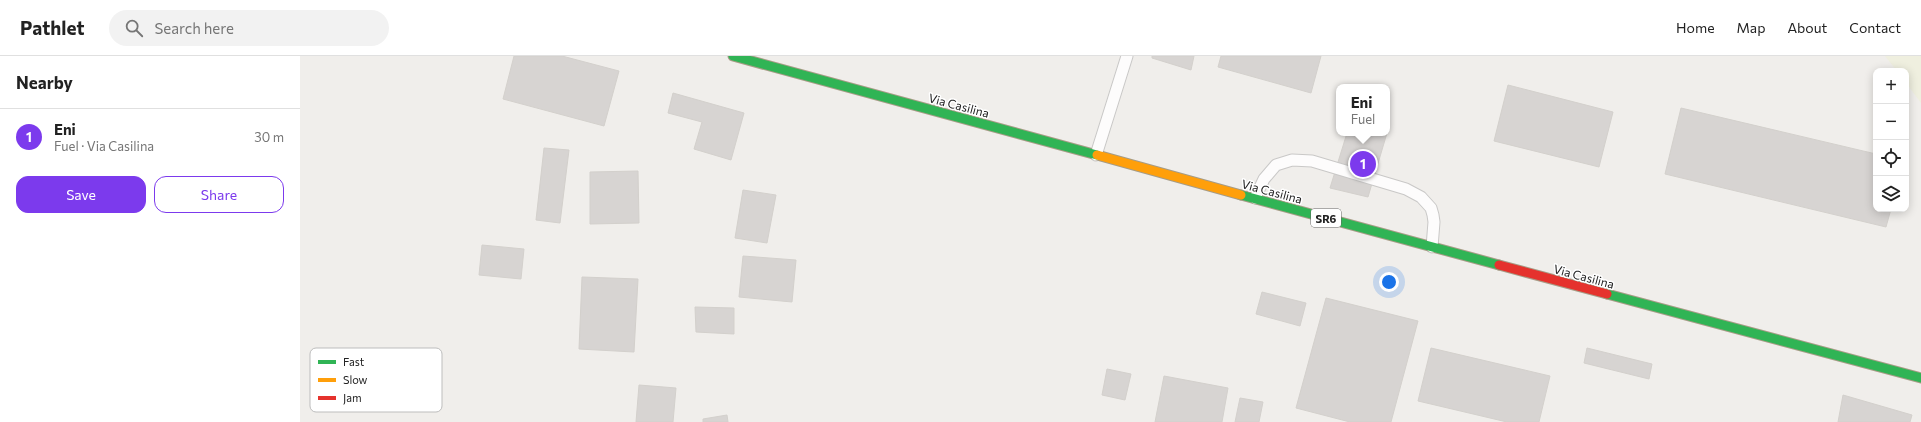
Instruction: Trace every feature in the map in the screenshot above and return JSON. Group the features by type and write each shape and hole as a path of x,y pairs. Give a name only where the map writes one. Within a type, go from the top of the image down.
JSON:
{"main road":[{"name":"Via Casilina","path":"733,56 1432,247 1921,378"}],"lane":[{"path":"1096,155 1127,56"},
{"path":"1255,198 1264,179 1276,165 1292,160 1302,159 1312,161 1406,189 1421,197 1431,208 1433,215 1434,222 1432,247"}],"green space":[{"path":"1885,56 1921,56 1921,103 1909,87 1909,68 1895,68"}],"building":[{"path":"514,56 562,56 619,71 604,126 503,99"},
{"path":"1152,56 1194,56 1191,70 1152,58"},
{"path":"1221,56 1321,56 1311,93 1218,67"},
{"path":"1508,85 1613,112 1599,167 1494,141"},
{"path":"673,93 744,113 731,160 694,149 702,122 668,113"},
{"path":"1681,108 1873,153 1873,212 1890,212 1886,227 1665,174"},
{"path":"1346,136 1386,136 1368,197 1330,188"},
{"path":"544,148 569,150 560,223 536,220"},
{"path":"638,171 639,223 590,224 590,172"},
{"path":"743,190 776,195 767,243 735,238"},
{"path":"482,245 524,249 521,279 479,275"},
{"path":"743,256 796,260 792,302 739,297"},
{"path":"582,277 638,279 634,352 579,349"},
{"path":"1262,292 1306,303 1300,326 1256,314"},
{"path":"1326,298 1418,321 1391,422 1350,422 1296,408"},
{"path":"695,307 734,308 734,334 696,332"},
{"path":"1431,348 1550,376 1539,422 1507,422 1418,401"},
{"path":"1587,348 1652,364 1649,379 1584,363"},
{"path":"1107,369 1131,374 1125,400 1102,395"},
{"path":"1164,376 1228,388 1222,422 1155,422"},
{"path":"639,385 676,388 673,422 636,422"},
{"path":"1843,395 1912,415 1910,422 1838,422"},
{"path":"1240,398 1263,402 1259,422 1235,422"},
{"path":"727,415 728,422 703,422 703,419"}],"traffic: fast":[{"path":"733,56 1097,155"},
{"path":"1241,195 1499,265"},
{"path":"1607,294 1921,378"}],"traffic: slow":[{"path":"1097,155 1241,195"}],"traffic: jam":[{"path":"1499,265 1607,294"}],"place":[{"name":"Eni","path":"1363,164"}]}
